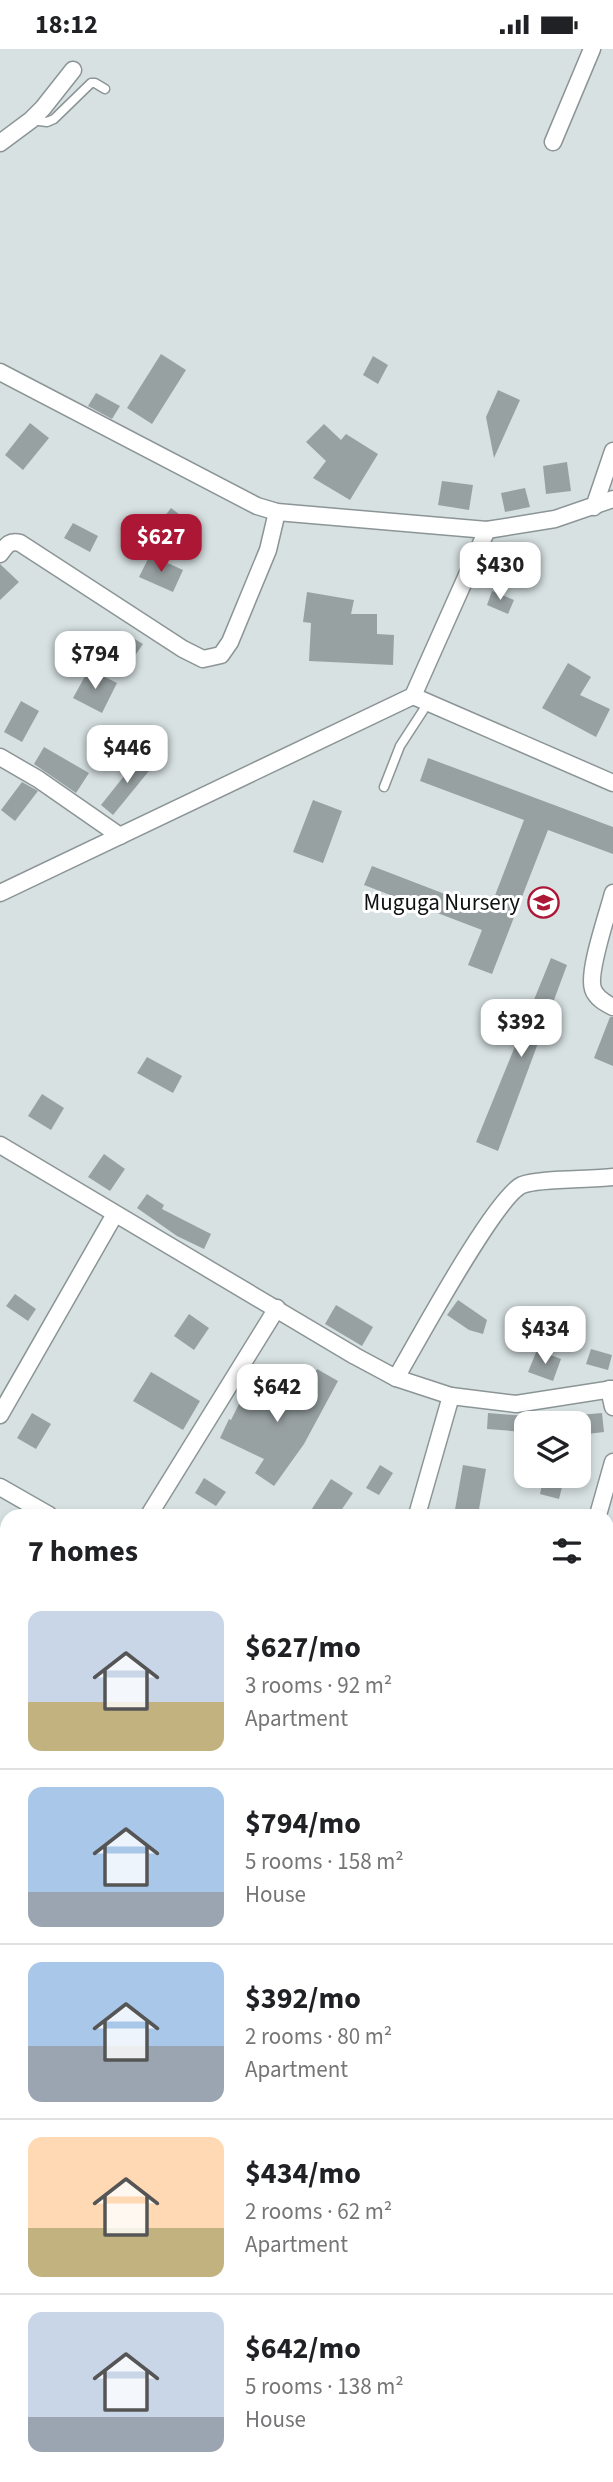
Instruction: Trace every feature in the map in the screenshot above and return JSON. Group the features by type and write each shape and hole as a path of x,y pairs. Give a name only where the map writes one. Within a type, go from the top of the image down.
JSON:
{"street":[{"path":"553,142 592,49"},
{"path":"0,143 32,120 73,70"},
{"path":"0,373 257,506 277,512 486,530 555,519 613,499"},
{"path":"594,507 613,451"},
{"path":"0,554 7,544 14,541 20,543 183,649 203,659 221,655 230,642 268,550 277,512"},
{"path":"0,893 412,696 486,530"},
{"path":"412,696 613,783"},
{"path":"0,757 38,779 120,836"},
{"path":"613,893 591,975 593,991 603,1002 613,1007"},
{"path":"0,1145 355,1356 397,1378 451,1396 516,1404 611,1389 613,1407"},
{"path":"397,1378 490,1219 518,1188 525,1184 613,1177"},
{"path":"0,1415 115,1214"},
{"path":"153,1509 277,1308"},
{"path":"419,1509 451,1396"},
{"path":"600,1509 613,1462"},
{"path":"0,1487 32,1509"}],"lane":[{"path":"32,120 47,122 54,119 91,83 105,89"},
{"path":"384,787 400,746 428,703"}],"building":[{"path":"161,354 186,370 152,424 127,408"},
{"path":"373,356 388,365 378,384 363,375"},
{"path":"498,390 520,400 494,458 486,417"},
{"path":"96,393 120,406 112,419 88,406"},
{"path":"30,423 49,438 23,470 5,455"},
{"path":"324,424 341,440 346,434 378,454 350,500 313,478 326,461 306,442"},
{"path":"567,462 571,491 546,494 543,466"},
{"path":"442,481 473,485 469,510 438,505"},
{"path":"525,488 530,507 505,512 501,493"},
{"path":"171,508 184,518 166,543 152,533"},
{"path":"73,523 98,536 90,552 64,538"},
{"path":"150,555 183,570 173,592 139,577"},
{"path":"0,564 19,582 0,600"},
{"path":"492,591 514,600 508,614 487,605"},
{"path":"307,592 354,600 351,614 377,614 377,634 394,635 393,665 309,661 311,623 303,622"},
{"path":"128,635 143,644 132,660 118,651"},
{"path":"568,663 591,677 580,695 610,709 596,737 542,708"},
{"path":"89,669 117,683 102,713 73,698"},
{"path":"21,701 39,711 22,742 4,732"},
{"path":"137,728 158,740 150,756 128,744"},
{"path":"44,747 89,773 76,793 34,764"},
{"path":"140,756 153,766 113,815 101,805"},
{"path":"428,758 613,827 613,854 548,830 492,974 468,965 482,930 364,885 372,866 489,911 524,820 420,781"},
{"path":"22,782 38,791 15,821 1,810"},
{"path":"313,800 342,811 323,863 293,852"},
{"path":"551,958 567,965 498,1151 476,1142"},
{"path":"610,1017 613,1017 613,1066 594,1058"},
{"path":"147,1057 182,1076 173,1093 137,1073"},
{"path":"42,1094 64,1108 51,1130 28,1116"},
{"path":"104,1154 125,1169 110,1191 88,1177"},
{"path":"147,1194 164,1205 162,1209 211,1234 204,1249 177,1236 137,1208"},
{"path":"15,1294 36,1309 28,1321 6,1306"},
{"path":"458,1300 487,1320 483,1334 469,1330 447,1315"},
{"path":"336,1305 373,1327 362,1346 325,1324"},
{"path":"189,1314 209,1328 194,1350 174,1336"},
{"path":"591,1349 612,1355 608,1370 586,1364"},
{"path":"537,1350 561,1359 553,1381 528,1372"},
{"path":"317,1369 338,1381 304,1444 274,1486 255,1473 264,1459 220,1438 251,1380 298,1404"},
{"path":"151,1372 200,1401 183,1430 133,1401"},
{"path":"32,1413 51,1424 36,1449 17,1438"},
{"path":"488,1413 514,1415 514,1431 487,1429"},
{"path":"602,1413 604,1432 591,1434 591,1414"},
{"path":"380,1465 393,1473 379,1495 366,1488"},
{"path":"463,1465 486,1469 479,1509 455,1509"},
{"path":"204,1478 226,1492 216,1506 195,1493"},
{"path":"331,1479 353,1493 342,1509 312,1509"},
{"path":"541,1488 562,1488 559,1499 540,1494"}],"place":[{"name":"Muguga Nursery","path":"543,902"}]}
